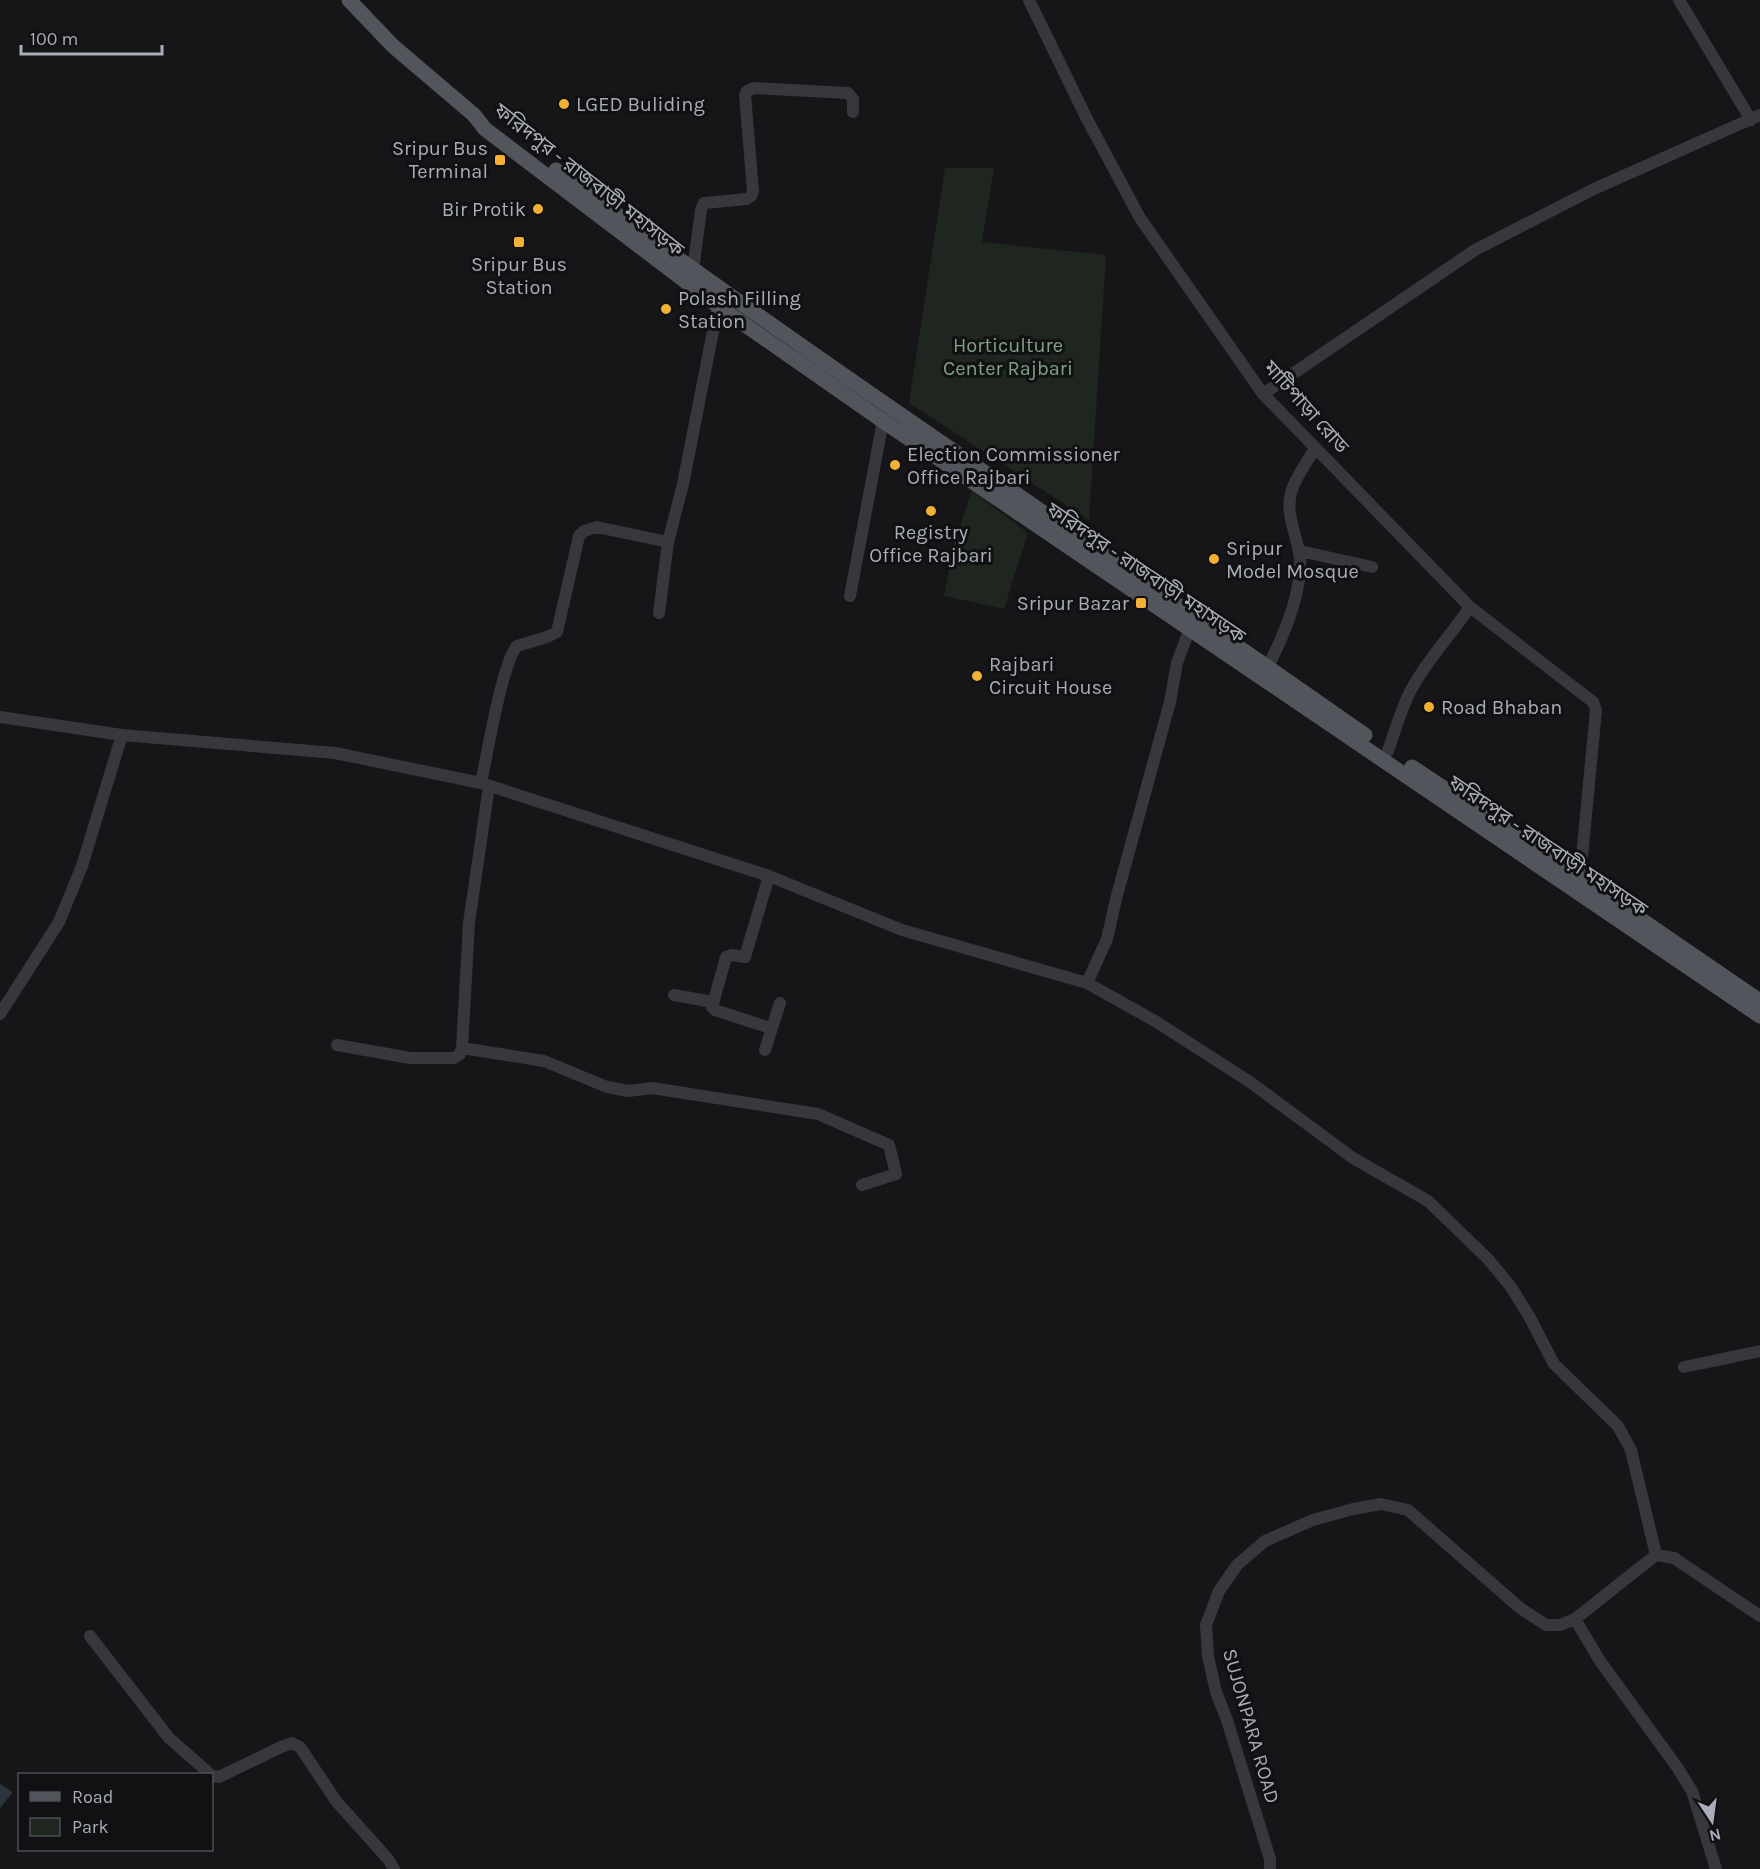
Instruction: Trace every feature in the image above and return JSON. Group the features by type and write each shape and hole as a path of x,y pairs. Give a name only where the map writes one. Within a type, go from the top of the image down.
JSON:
{"main road":[{"path":"349,0 393,46 474,115"},
{"name":"ফরিদপুর - রাজবাড়ী মহাসড়ক","path":"474,115 490,122 693,270 722,300 1269,667 1388,751 1760,1001"},
{"name":"ফরিদপুর - রাজবাড়ী মহাসড়ক","path":"474,115 485,129 722,300 883,421 1760,1016"}],"street":[{"name":"মাটিপাড়া রোড","path":"1029,0 1087,119 1140,218 1263,394 1470,607 1593,702 1596,710 1580,878"},
{"path":"1263,394 1475,250 1594,189 1755,117 1679,0"},
{"path":"693,270 701,210 704,203 747,199 753,190 745,95 747,91 754,88 848,93 853,99 853,112"},
{"path":"659,613 668,542 680,501 722,300"},
{"path":"850,596 883,421"},
{"path":"1269,667 1286,631 1300,571 1300,550 1289,500 1291,490 1315,448"},
{"path":"337,1045 410,1058 454,1058 460,1054 470,923 485,784 503,681 511,657 518,646 557,632 579,536 584,531 597,527 668,542"},
{"path":"1300,550 1372,567"},
{"path":"1388,751 1410,692 1434,652 1458,625 1470,607"},
{"path":"1087,983 1107,939 1170,702 1177,663 1190,628"},
{"path":"0,717 123,735 335,753 485,784 769,876 902,930 1087,983 1155,1021 1250,1083 1353,1158 1428,1201 1488,1259 1511,1287 1554,1364 1618,1426 1626,1438 1631,1450 1656,1555"},
{"path":"0,1014 59,922 82,866 123,735"},
{"path":"769,876 745,957 732,955 726,957 712,1007 770,1028"},
{"path":"674,994 712,1002"},
{"path":"765,1050 770,1028 780,1003"},
{"path":"462,1047 544,1061 607,1087 628,1091 652,1088 818,1114 890,1144 896,1174 862,1185"},
{"path":"1684,1367 1760,1351"},
{"name":"SUJONPARA ROAD","path":"1270,1869 1270,1858 1216,1692 1206,1625 1219,1591 1237,1565 1265,1540 1312,1520 1353,1509 1381,1504 1408,1510 1520,1608 1546,1624 1560,1625 1575,1618"},
{"path":"1716,1869 1692,1791 1600,1661 1575,1618 1656,1555 1674,1558 1760,1616"},
{"path":"90,1636 169,1738 209,1773"},
{"path":"213,1776 219,1778 292,1743 300,1747 336,1801 388,1859 394,1869"}],"green space":[{"name":"Horticulture Center Rajbari","path":"945,168 994,168 982,242 1106,255 1089,520 909,403"},
{"path":"972,491 1028,533 1004,609 944,596 954,543"}],"shaded area":[{"path":"0,1784 13,1792 0,1808"}],"place":[{"name":"LGED Buliding","path":"564,104"},
{"name":"Sripur Bus Terminal","path":"500,160"},
{"name":"Bir Protik","path":"538,209"},
{"name":"Sripur Bus Station","path":"519,242"},
{"name":"Polash Filling Station","path":"666,309"},
{"name":"Election Commissioner Office Rajbari","path":"895,465"},
{"name":"Registry Office Rajbari","path":"931,511"},
{"name":"Sripur Model Mosque","path":"1214,559"},
{"name":"Sripur Bazar","path":"1141,603"},
{"name":"Rajbari Circuit House","path":"977,676"},
{"name":"Road Bhaban","path":"1429,707"}]}
